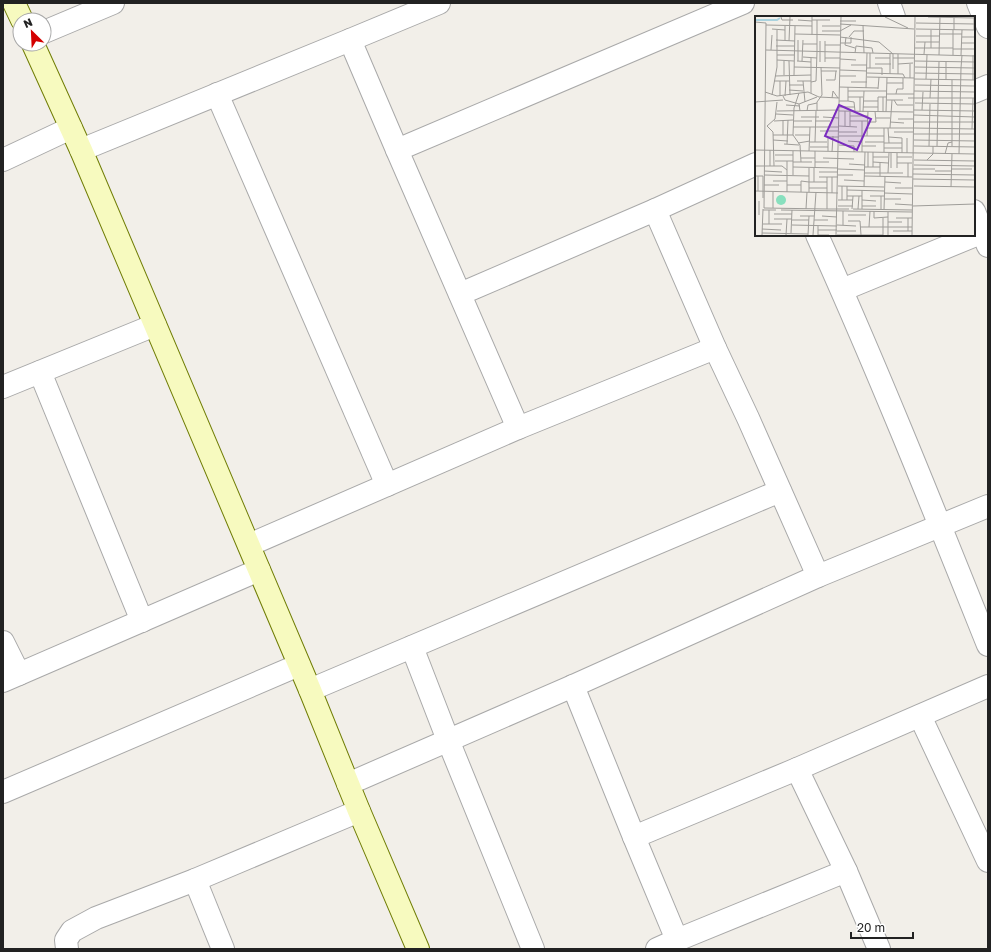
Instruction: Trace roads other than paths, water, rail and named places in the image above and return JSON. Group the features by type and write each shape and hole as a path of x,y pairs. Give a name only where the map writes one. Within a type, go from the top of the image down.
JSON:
{"street":[{"path":"52,29 113,3"},
{"path":"81,150 439,3"},
{"path":"397,150 744,3"},
{"path":"889,3 894,16"},
{"path":"978,3 988,26"},
{"path":"350,40 518,428"},
{"path":"37,52 81,150 418,949"},
{"path":"975,92 988,86"},
{"path":"217,94 387,485"},
{"path":"3,160 70,128"},
{"path":"460,294 655,210 755,164"},
{"path":"655,210 715,348 748,418 818,576"},
{"path":"842,290 986,239 975,212"},
{"path":"818,236 941,526 988,645"},
{"path":"3,387 155,325"},
{"path":"248,545 518,428 715,348"},
{"path":"40,372 142,621"},
{"path":"310,690 780,491"},
{"path":"348,784 573,686 818,576 988,506"},
{"path":"3,642 11,678 259,570"},
{"path":"412,647 533,949"},
{"path":"3,792 299,665"},
{"path":"573,686 677,940"},
{"path":"634,838 988,686"},
{"path":"920,716 988,861"},
{"path":"797,769 846,871 879,949"},
{"path":"66,949 66,940 72,931 96,918 194,880 359,811"},
{"path":"657,949 846,871"},
{"path":"194,880 223,949"}]}
